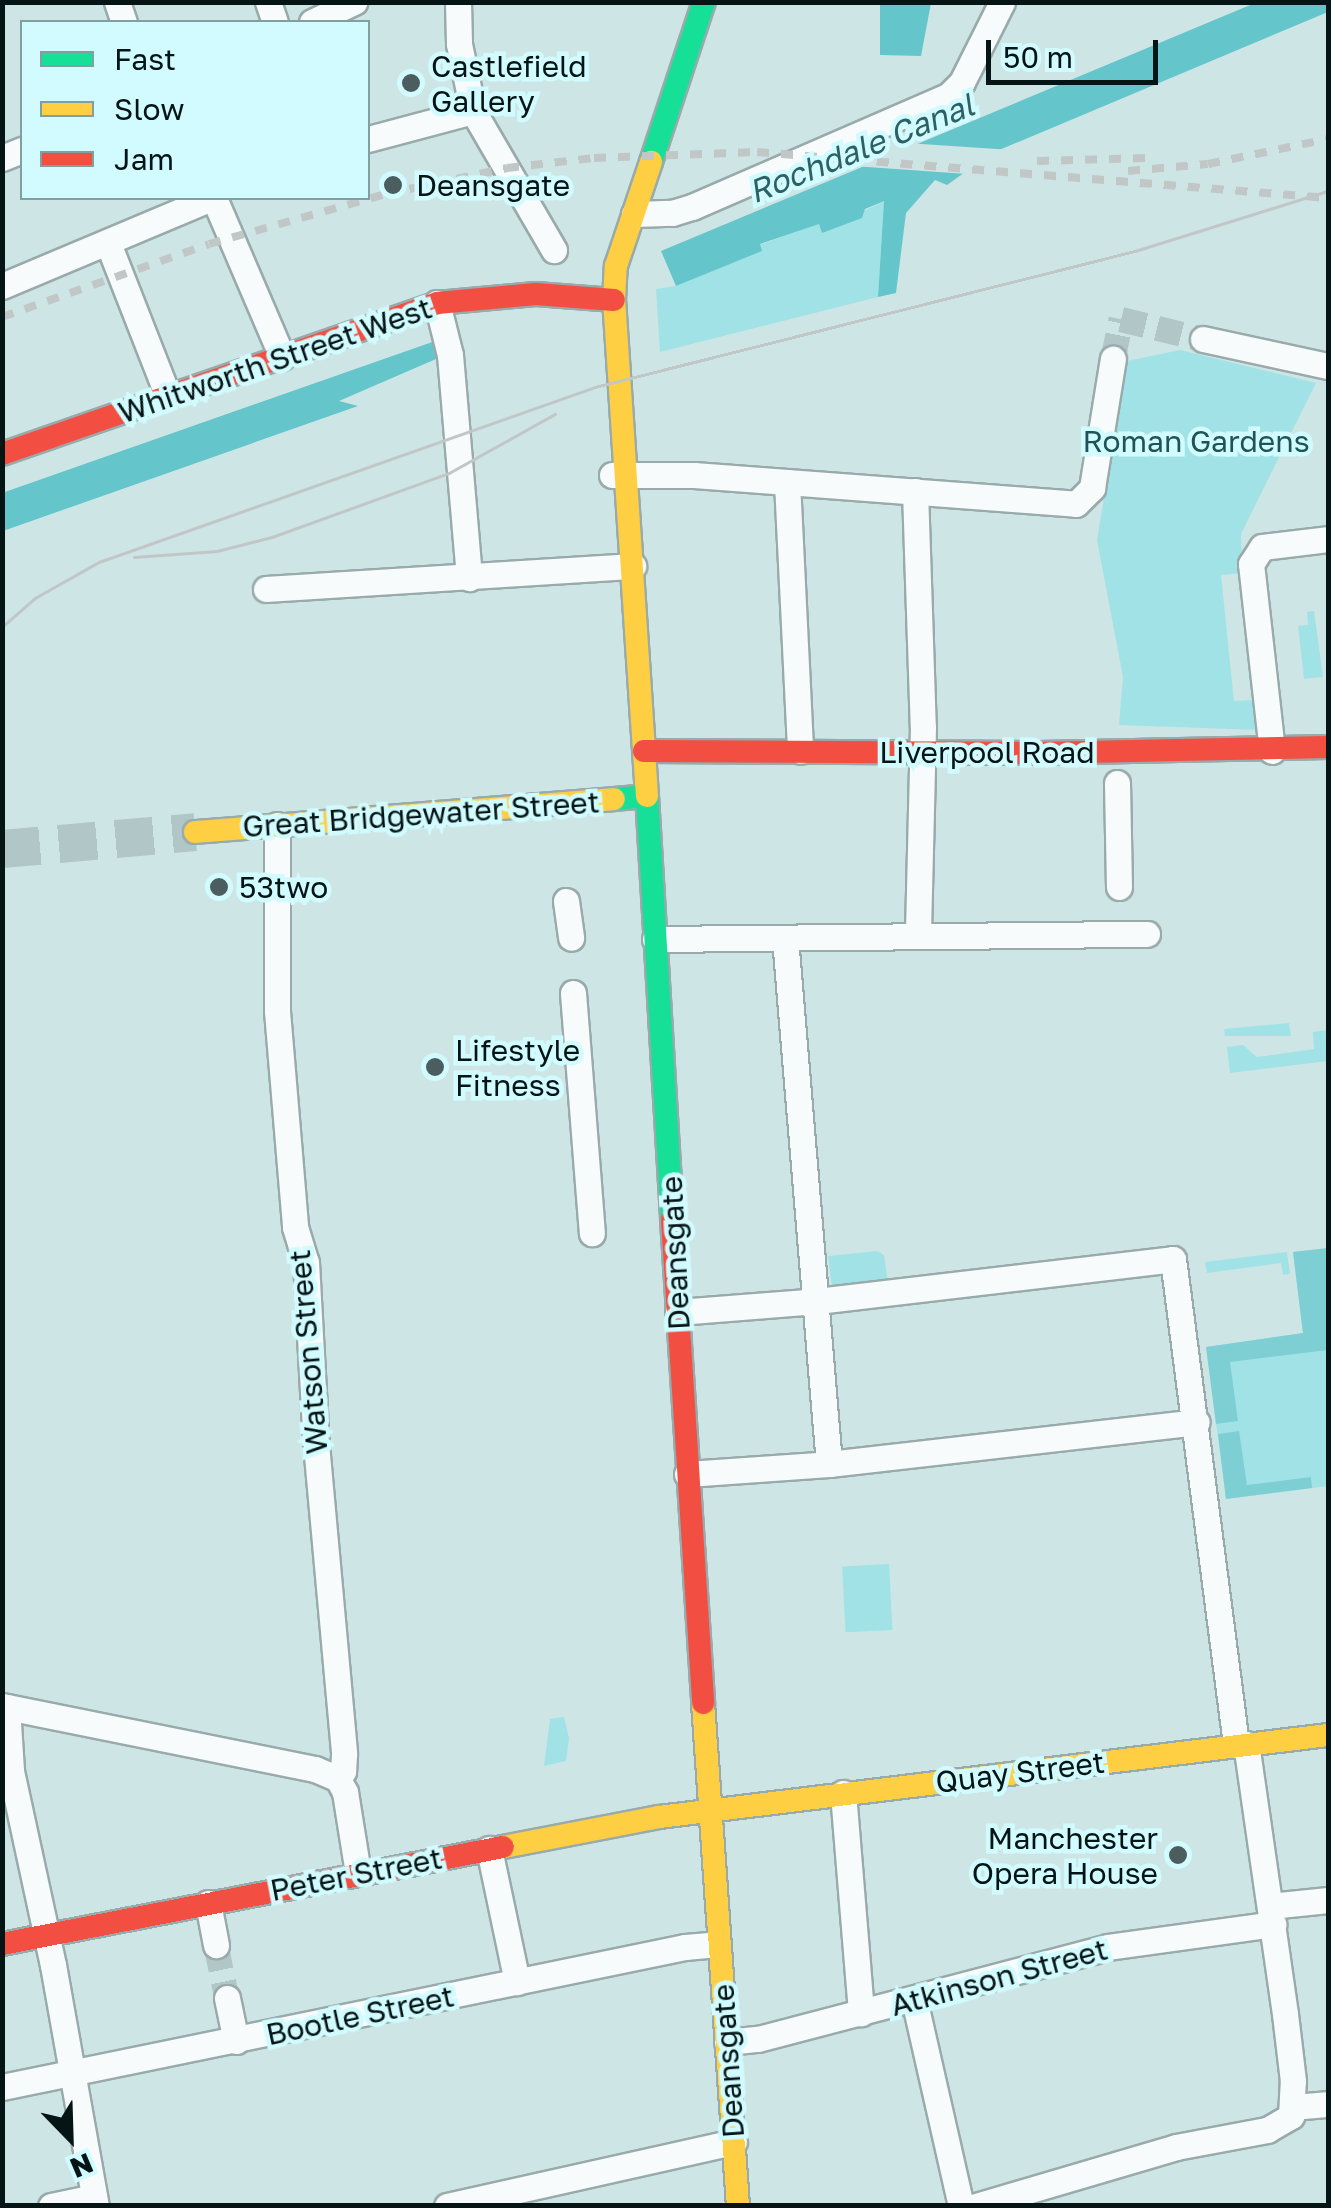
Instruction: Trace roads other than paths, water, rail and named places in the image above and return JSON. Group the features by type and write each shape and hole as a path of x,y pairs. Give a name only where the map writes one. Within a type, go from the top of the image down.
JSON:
{"main road":[{"name":"Deansgate","path":"704,2 616,266 614,300 617,474 634,566 687,1474 738,2206"},
{"name":"Whitworth Street West","path":"2,454 437,303 536,294 614,300"},
{"name":"Liverpool Road","path":"644,751 1272,751 1328,747"},
{"name":"Great Bridgewater Street","path":"194,832 647,796"},
{"name":"Quay Street","path":"711,1810 1328,1735"},
{"name":"Peter Street","path":"2,1944 358,1873 711,1810"}],"street":[{"path":"316,20 354,2"},
{"path":"458,2 458,44 473,111 552,246"},
{"path":"634,214 672,214 692,207 948,96 962,82 1002,2"},
{"path":"370,138 473,111"},
{"path":"2,286 208,200"},
{"path":"214,200 282,357"},
{"path":"108,243 168,396"},
{"path":"437,303 450,354 469,578"},
{"path":"1203,338 1328,366"},
{"path":"617,474 915,491 1068,506 1082,500 1092,488 1113,359"},
{"path":"787,482 800,751"},
{"path":"915,491 921,752 918,936"},
{"path":"1272,751 1251,564 1262,547 1328,539"},
{"path":"266,589 634,566"},
{"path":"1118,782 1119,887"},
{"name":"Watson Street","path":"277,825 277,1010 295,1226 306,1262 316,1444 344,1754 344,1771 338,1779 345,1792 358,1873"},
{"path":"566,901 571,938"},
{"path":"655,939 1147,934"},
{"path":"786,938 829,1464"},
{"path":"573,993 592,1233"},
{"path":"678,1312 817,1301 1173,1259 1241,1745 1272,1915 1293,2106 1284,2123 1267,2130 1176,2147 976,2206"},
{"path":"687,1474 829,1464 1197,1422"},
{"path":"51,2206 95,2201 46,1934 11,1772 5,1706 316,1769 338,1779"},
{"path":"843,1793 861,2012"},
{"path":"489,1849 517,1982"},
{"name":"Atkinson Street","path":"727,2042 758,2039 914,2000 1108,1946 1272,1915 1328,1900"},
{"path":"208,1903 216,1945"},
{"name":"Bootle Street","path":"2,2088 718,1944"},
{"path":"227,1998 236,2041"},
{"path":"914,2000 961,2206"},
{"path":"1293,2106 1328,2104"},
{"path":"446,2206 734,2142"}],"tunnel":[{"path":"1113,359 1121,319 1203,339"},
{"path":"2,849 195,832"},
{"path":"216,1945 227,1998"}],"tram line":[{"path":"2,627 35,598 99,562 595,387 1135,251 1328,191"},
{"path":"134,557 217,551 272,537 449,473 555,414"}],"railway":[{"path":"1128,171 1208,164 1328,139"},
{"path":"370,199 507,168 594,158 757,152 1328,198"},
{"path":"1037,161 1147,158"},
{"path":"2,317 209,244 365,200"}],"place":[{"name":"Castlefield Gallery","path":"411,83"},
{"name":"Deansgate","path":"393,185"},
{"name":"53two","path":"219,887"},
{"name":"Lifestyle Fitness","path":"435,1067"},
{"name":"Manchester Opera House","path":"1178,1855"}],"water label":[{"name":"Rochdale Canal","path":"861,148"}],"park label":[{"name":"Roman Gardens","path":"1196,441"}]}
